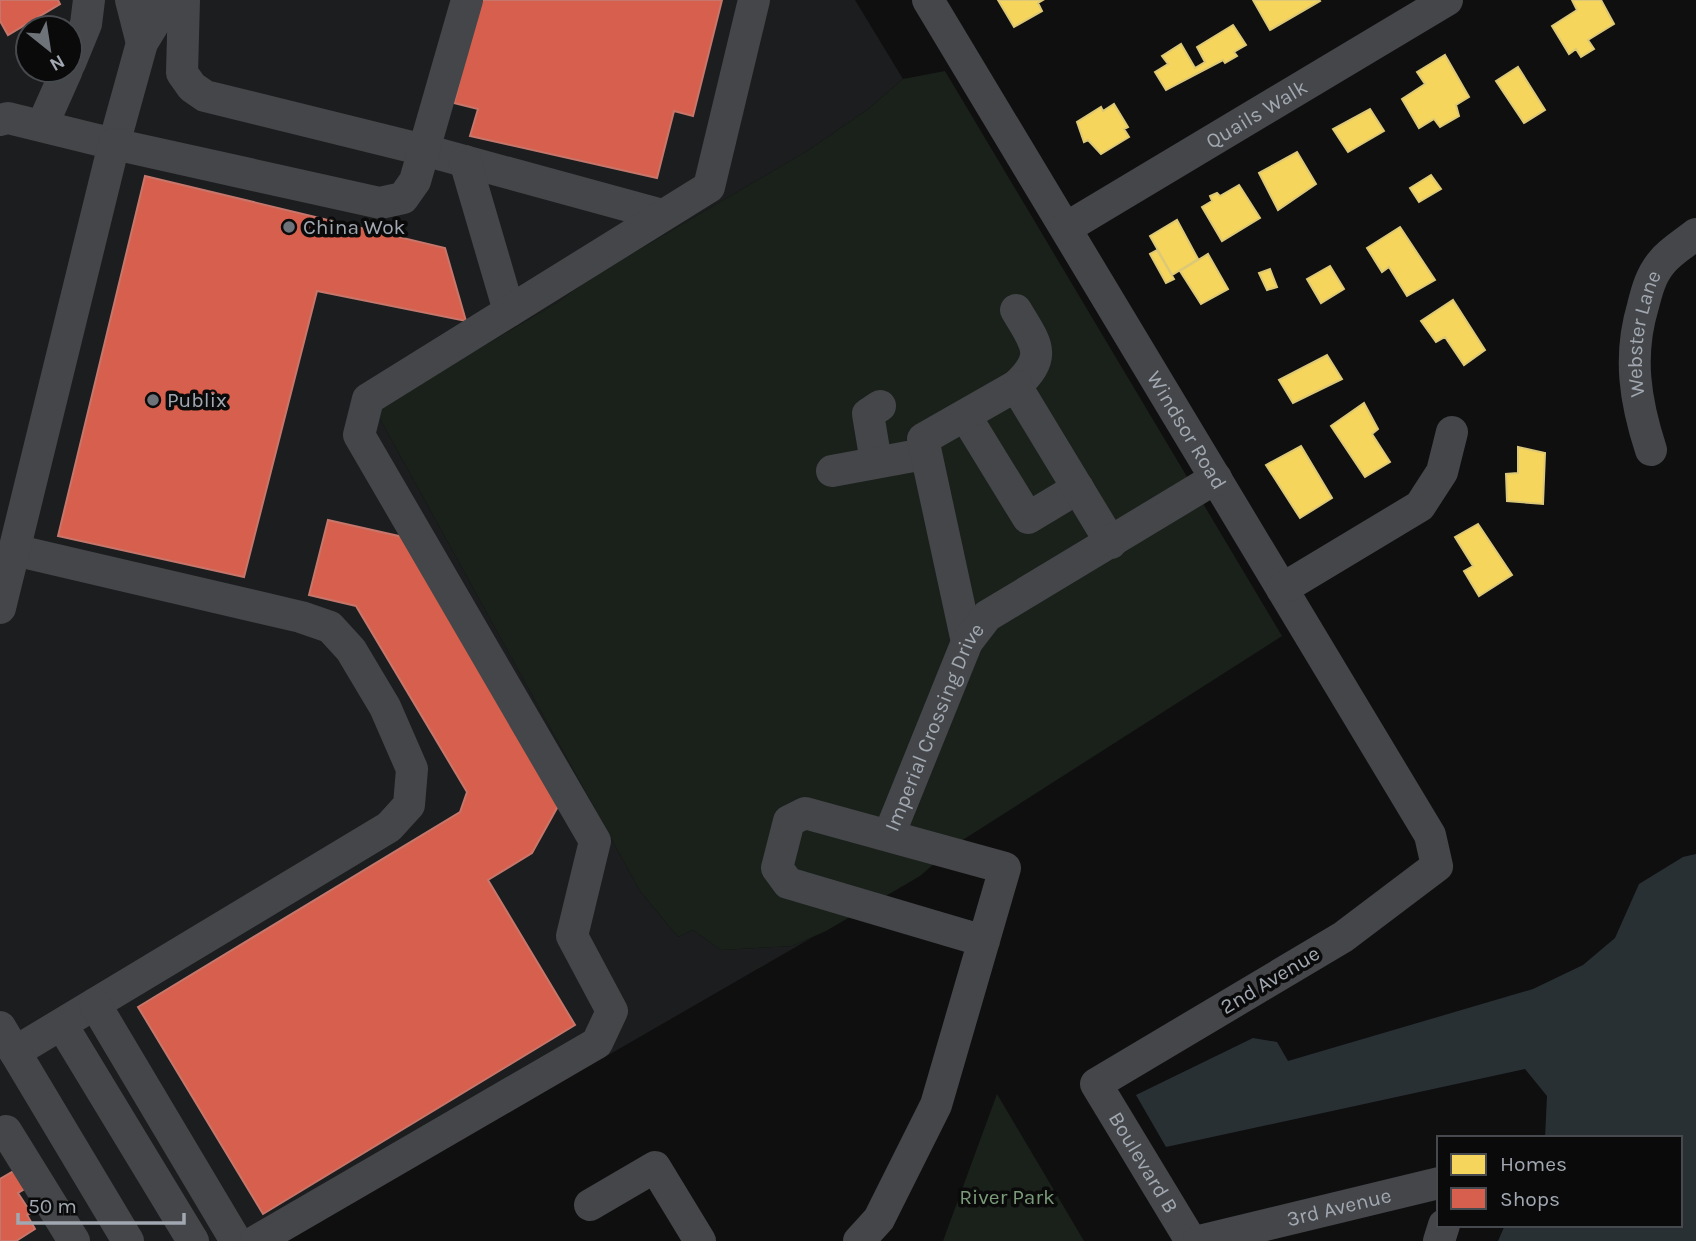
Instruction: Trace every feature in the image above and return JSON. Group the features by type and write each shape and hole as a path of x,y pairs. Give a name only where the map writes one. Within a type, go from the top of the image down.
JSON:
{"street":[{"path":"84,29 89,0"},
{"path":"131,0 142,43"},
{"path":"0,608 114,144 142,43 156,20 157,0"},
{"path":"184,0 182,74 192,87 205,96 424,150 662,215"},
{"path":"0,120 8,118 380,203 403,198 415,181 467,0"},
{"path":"256,1241 597,1043 612,1011 572,936 595,841 359,435 368,399 709,187 754,0"},
{"name":"Windsor Road","path":"928,0 1430,835 1437,866"},
{"name":"Quails Walk","path":"1066,228 1447,0"},
{"path":"42,127 61,84"},
{"path":"465,161 509,311"},
{"name":"Webster Lane","path":"1651,450 1639,414 1634,381 1636,330 1650,281 1663,261 1696,234"},
{"path":"967,642 924,454 923,439 966,417 1016,386 1035,369 1038,348 1016,310"},
{"path":"1016,386 1111,543"},
{"path":"876,462 868,414 880,406"},
{"path":"966,417 1027,519 1078,488"},
{"path":"1282,589 1420,506 1442,472 1452,432"},
{"path":"832,471 924,454"},
{"name":"Imperial Crossing Drive","path":"859,1241 879,1219 936,1105 1005,868 889,835 967,642 987,616 1216,478"},
{"path":"14,550 301,617 330,627 351,650 385,707 412,769 410,805 389,827 62,1025 8,1040 128,1241"},
{"path":"889,835 806,813 789,821 777,868 788,883 984,941"},
{"name":"2nd Avenue","path":"1096,1084 1343,937 1437,866"},
{"path":"95,1004 236,1241"},
{"path":"62,1025 193,1241"},
{"name":"Boulevard B","path":"1096,1084 1191,1241"},
{"path":"48,1107 3,1133 74,1241"},
{"path":"590,1205 655,1167 700,1241"},
{"name":"3rd Avenue","path":"1199,1241 1437,1183"}],"shaded area":[{"path":"0,0 855,0 903,79 867,110 807,151 587,280 558,302 375,410 640,891 678,937 693,930 721,950 792,946 813,937 286,1241 0,1241"},
{"path":"1696,854 1696,1241 1498,1241 1504,1227 1682,1227 1682,1136 1545,1136 1547,1096 1525,1069 1166,1147 1136,1095 1253,1038 1277,1042 1288,1061 1533,989 1583,965 1615,938 1639,884 1683,857"}],"green space":[{"path":"945,71 1282,636 958,843 920,876 826,931 792,946 721,950 693,930 678,937 640,891 375,410 558,302 587,280 807,151 867,110 903,79"},
{"name":"River Park","path":"997,1094 1084,1241 943,1241"}],"building: Homes":[{"path":"998,0 1043,0 1038,3 1042,11 1014,27"},
{"path":"1253,0 1319,0 1320,1 1270,30"},
{"path":"1572,0 1601,0 1614,24 1588,40 1594,49 1581,57 1576,49 1569,54 1552,26 1577,10"},
{"path":"1233,25 1246,45 1234,52 1237,56 1225,63 1223,60 1166,90 1155,72 1168,64 1162,56 1181,44 1195,68 1205,62 1197,47"},
{"path":"1445,55 1469,97 1456,105 1459,116 1440,127 1434,119 1419,128 1402,99 1425,84 1417,72"},
{"path":"1518,67 1545,110 1524,123 1496,81"},
{"path":"1114,104 1128,127 1124,129 1129,137 1101,154 1088,140 1084,142 1077,122 1101,107 1103,111"},
{"path":"1370,109 1384,131 1348,152 1333,129"},
{"path":"1297,152 1316,184 1278,210 1259,173"},
{"path":"1431,175 1441,189 1419,202 1410,188"},
{"path":"1239,185 1260,218 1222,241 1202,207 1212,201 1210,196 1217,193 1220,196"},
{"path":"1177,220 1198,259 1172,275 1150,236"},
{"path":"1400,227 1435,280 1407,296 1389,267 1382,272 1367,248"},
{"path":"1157,250 1174,279 1166,283 1150,254"},
{"path":"1208,254 1228,289 1201,304 1180,271"},
{"path":"1330,266 1344,289 1321,303 1307,279"},
{"path":"1270,269 1277,287 1267,290 1259,273"},
{"path":"1453,300 1485,350 1464,365 1445,337 1436,342 1421,321"},
{"path":"1327,355 1342,379 1293,403 1279,380"},
{"path":"1364,403 1378,429 1372,434 1390,462 1365,477 1331,426"},
{"path":"1301,446 1332,498 1300,518 1266,465"},
{"path":"1518,447 1545,453 1543,504 1507,501 1506,474 1518,473"},
{"path":"1478,524 1512,575 1479,596 1464,571 1473,566 1455,537"}],"building: Shops":[{"path":"0,0 58,0 60,4 43,14 14,14 14,31 8,35 0,21"},
{"path":"480,0 722,0 693,116 674,111 657,178 470,136 478,109 454,103"},
{"path":"145,176 445,248 466,321 317,291 244,577 58,536"},
{"path":"328,520 403,537 562,799 532,853 488,880 575,1025 263,1214 138,1007 460,812 467,792 356,606 309,595"},
{"path":"36,1158 47,1176 18,1193 31,1213 27,1215 35,1229 16,1241 0,1241 0,1179"}],"place":[{"name":"China Wok","path":"289,227"},
{"name":"Publix","path":"153,400"}]}
